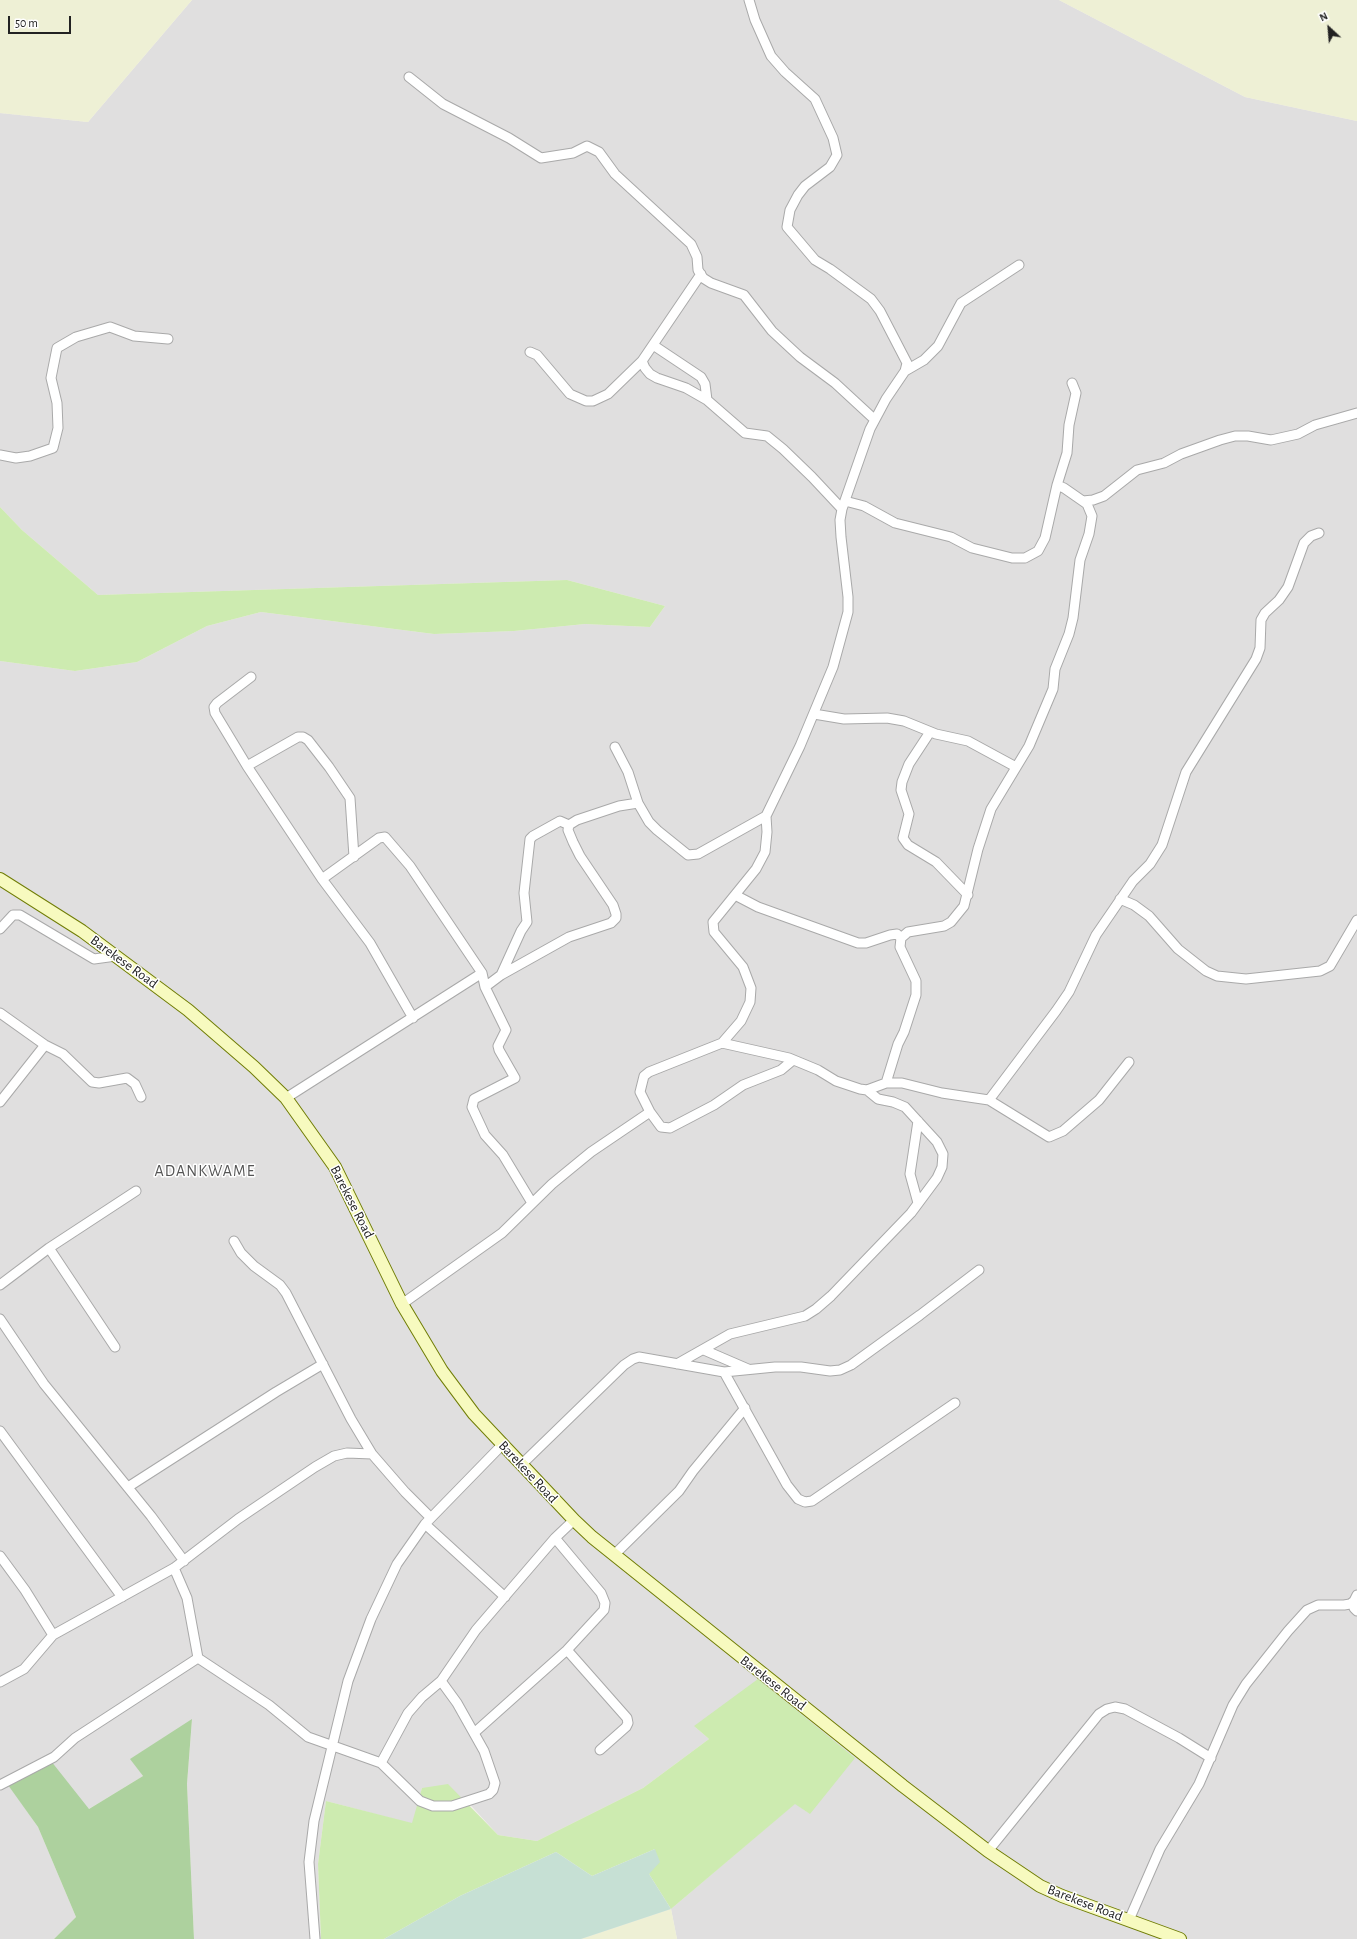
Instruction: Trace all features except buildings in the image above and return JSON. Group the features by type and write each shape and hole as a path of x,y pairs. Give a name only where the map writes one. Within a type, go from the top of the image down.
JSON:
{"main road":[{"name":"Barekese Road","path":"0,879 82,931 188,1010 254,1067 286,1098 335,1166 402,1304 442,1371 474,1414 574,1520 614,1555 903,1786 988,1851 1040,1886 1062,1896 1180,1939"}],"street":[{"path":"749,0 755,20 771,56 815,99 833,138 837,155 830,167 805,186 798,195 790,210 787,227 815,260 861,291 880,311 906,360 904,371 874,420 843,505 840,520 848,597 848,612 835,661 800,746 766,816 767,832 765,852 756,869 716,916 712,928 720,940 732,952 742,968 751,988 750,1002 740,1021 722,1042 663,1066 644,1076 640,1092 650,1112 661,1127 670,1128 714,1105 743,1085 781,1070 793,1060"},
{"path":"409,77 443,104 510,138 541,158 573,153 587,146 595,149 599,152 615,174 691,244 695,251 701,274 711,283 744,296 772,331 800,357 835,383 874,420"},
{"path":"904,371 924,360 938,346 961,303 1019,265"},
{"path":"530,352 537,355 570,394 586,401 593,401 608,394 642,361 701,274"},
{"path":"0,455 16,458 30,456 53,448 58,428 57,403 51,378 57,348 76,337 110,327 134,336 168,339"},
{"path":"652,345 701,377 705,384 706,400"},
{"path":"642,361 650,374 686,388 706,400 745,432 767,436 843,505 864,506 895,523 951,537 972,548 1012,558 1025,558 1038,551 1045,538 1057,485 1067,453 1069,425 1075,404 1076,393 1072,383"},
{"path":"1083,501 1093,500 1104,496 1137,470 1164,463 1181,454 1220,440 1235,436 1248,436 1271,440 1298,434 1315,426 1357,413"},
{"path":"886,1083 898,1044 904,1032 916,995 916,981 900,947 901,938 908,932 944,926 951,922 964,906 968,895 978,849 991,809 1029,746 1053,688 1055,669 1073,618 1080,560 1089,534 1092,516 1091,510 1083,501 1057,485"},
{"path":"989,1100 1069,992 1096,935 1133,881 1150,864 1162,845 1186,772 1256,658 1260,648 1261,620 1265,613 1279,600 1288,587 1304,543 1311,536 1319,533"},
{"path":"251,676 217,703 214,710 247,766 322,879 370,943 413,1018"},
{"path":"814,714 844,719 887,718 898,720 930,732 950,738 968,741 1016,767"},
{"path":"930,732 909,764 902,782 901,790 909,814 903,838 908,845 936,862 968,895"},
{"path":"247,766 298,737 303,737 308,740 350,798 354,856"},
{"path":"615,747 628,772 638,803 657,830 688,856 698,854 766,816"},
{"path":"569,825 577,820 619,806 638,803"},
{"path":"502,975 521,931 527,922 524,893 530,839 560,821 569,825"},
{"path":"485,988 502,975 569,937 611,923 616,918 613,905 572,842 568,830 569,825"},
{"path":"322,879 379,838 385,837 410,866 482,974 485,988 506,1030 498,1046 515,1078 474,1099 472,1107 485,1135 503,1155 532,1203"},
{"path":"735,895 758,907 858,943 866,943 890,934 897,934 901,938"},
{"path":"1120,899 1134,905 1149,916 1178,949 1206,971 1217,976 1246,979 1320,971 1330,966 1357,920"},
{"path":"0,929 13,915 20,916 36,923 94,959 116,956"},
{"path":"286,1098 482,974"},
{"path":"0,1013 44,1045 63,1054 92,1082 99,1083 127,1078 135,1084 141,1096"},
{"path":"677,1364 730,1334 806,1316 816,1309 831,1296 911,1213 942,1167 943,1154 937,1142 905,1107 893,1102 878,1099 867,1090 836,1081 818,1070 793,1060 722,1042"},
{"path":"0,1102 44,1045"},
{"path":"867,1090 886,1083 902,1083 942,1093 989,1100 1049,1137 1055,1135 1099,1100 1129,1062"},
{"path":"402,1304 502,1233 552,1184 591,1152 650,1112"},
{"path":"918,1120 910,1174 918,1203"},
{"path":"0,1285 49,1248 136,1191"},
{"path":"234,1241 241,1253 254,1266 280,1285 351,1419 372,1454 428,1521 505,1597"},
{"path":"49,1248 115,1347"},
{"path":"521,1465 624,1365 633,1359 639,1357 724,1372 748,1369 801,1367 830,1371 840,1370 852,1365 979,1270"},
{"path":"0,1319 44,1384 128,1487 184,1561"},
{"path":"704,1350 748,1369"},
{"path":"128,1487 276,1392 323,1364"},
{"path":"724,1372 787,1485 798,1499 805,1502 812,1501 955,1402"},
{"path":"614,1555 680,1491 693,1471 745,1408"},
{"path":"0,1431 122,1597"},
{"path":"315,1939 309,1862 314,1821 331,1745 348,1681 371,1619 398,1564 428,1521 502,1445"},
{"path":"0,1682 24,1668 53,1635 174,1568 238,1518 334,1456 347,1453 372,1454"},
{"path":"380,1763 408,1713 422,1697 441,1681 476,1630 555,1538 574,1520"},
{"path":"474,1733 567,1650 604,1610 605,1603 601,1593 555,1538"},
{"path":"0,1556 25,1590 53,1635"},
{"path":"174,1568 187,1598 198,1658 269,1705 308,1737 380,1763 420,1801 433,1806 452,1806 489,1794 493,1790 496,1783 484,1751 457,1703 441,1681"},
{"path":"1356,1598 1354,1608 1357,1611"},
{"path":"1129,1920 1160,1849 1199,1784 1233,1705 1246,1684 1299,1618 1314,1606 1344,1605 1356,1598"},
{"path":"567,1650 627,1718 628,1723 626,1727 600,1750"},
{"path":"0,1785 54,1757 75,1738 198,1658"},
{"path":"988,1851 1099,1714 1107,1709 1115,1707 1125,1709 1180,1738 1211,1758"}],"shaded area":[{"path":"192,0 1059,0 1245,97 1357,121 1357,1939 677,1939 671,1909 795,1803 810,1814 694,1726 709,1739 643,1788 537,1841 498,1835 465,1799 422,1788 413,1824 326,1801 318,1864 321,1939 194,1939 187,1784 192,1720 131,1759 143,1776 89,1809 9,1785 38,1827 76,1917 54,1939 0,1939 0,661 75,671 137,662 207,626 261,612 434,634 514,631 585,624 650,627 665,606 567,580 98,595 22,530 0,507 0,113 88,122"}],"green space":[{"path":"0,0 192,0 88,122 0,113"},
{"path":"1059,0 1357,0 1357,121 1245,97"},
{"path":"0,507 22,530 98,595 567,580 665,606 650,627 585,624 514,631 434,634 261,612 207,626 137,662 75,671 0,661"},
{"path":"758,1679 855,1758 810,1814 795,1804 671,1909 649,1874 655,1849 592,1876 556,1852 460,1896 384,1939 321,1939 318,1864 326,1801 412,1823 422,1788 448,1784 498,1835 537,1841 643,1788 709,1739 694,1726"},
{"path":"192,1719 187,1784 194,1939 54,1939 76,1917 38,1827 8,1785 51,1761 89,1809 143,1776 130,1759"},
{"path":"655,1849 660,1862 649,1874 671,1909 581,1939 384,1939 460,1896 556,1852 592,1876"},
{"path":"671,1909 677,1939 581,1939"}],"district":[{"name":"ADANKWAME","path":"205,1171"}]}
